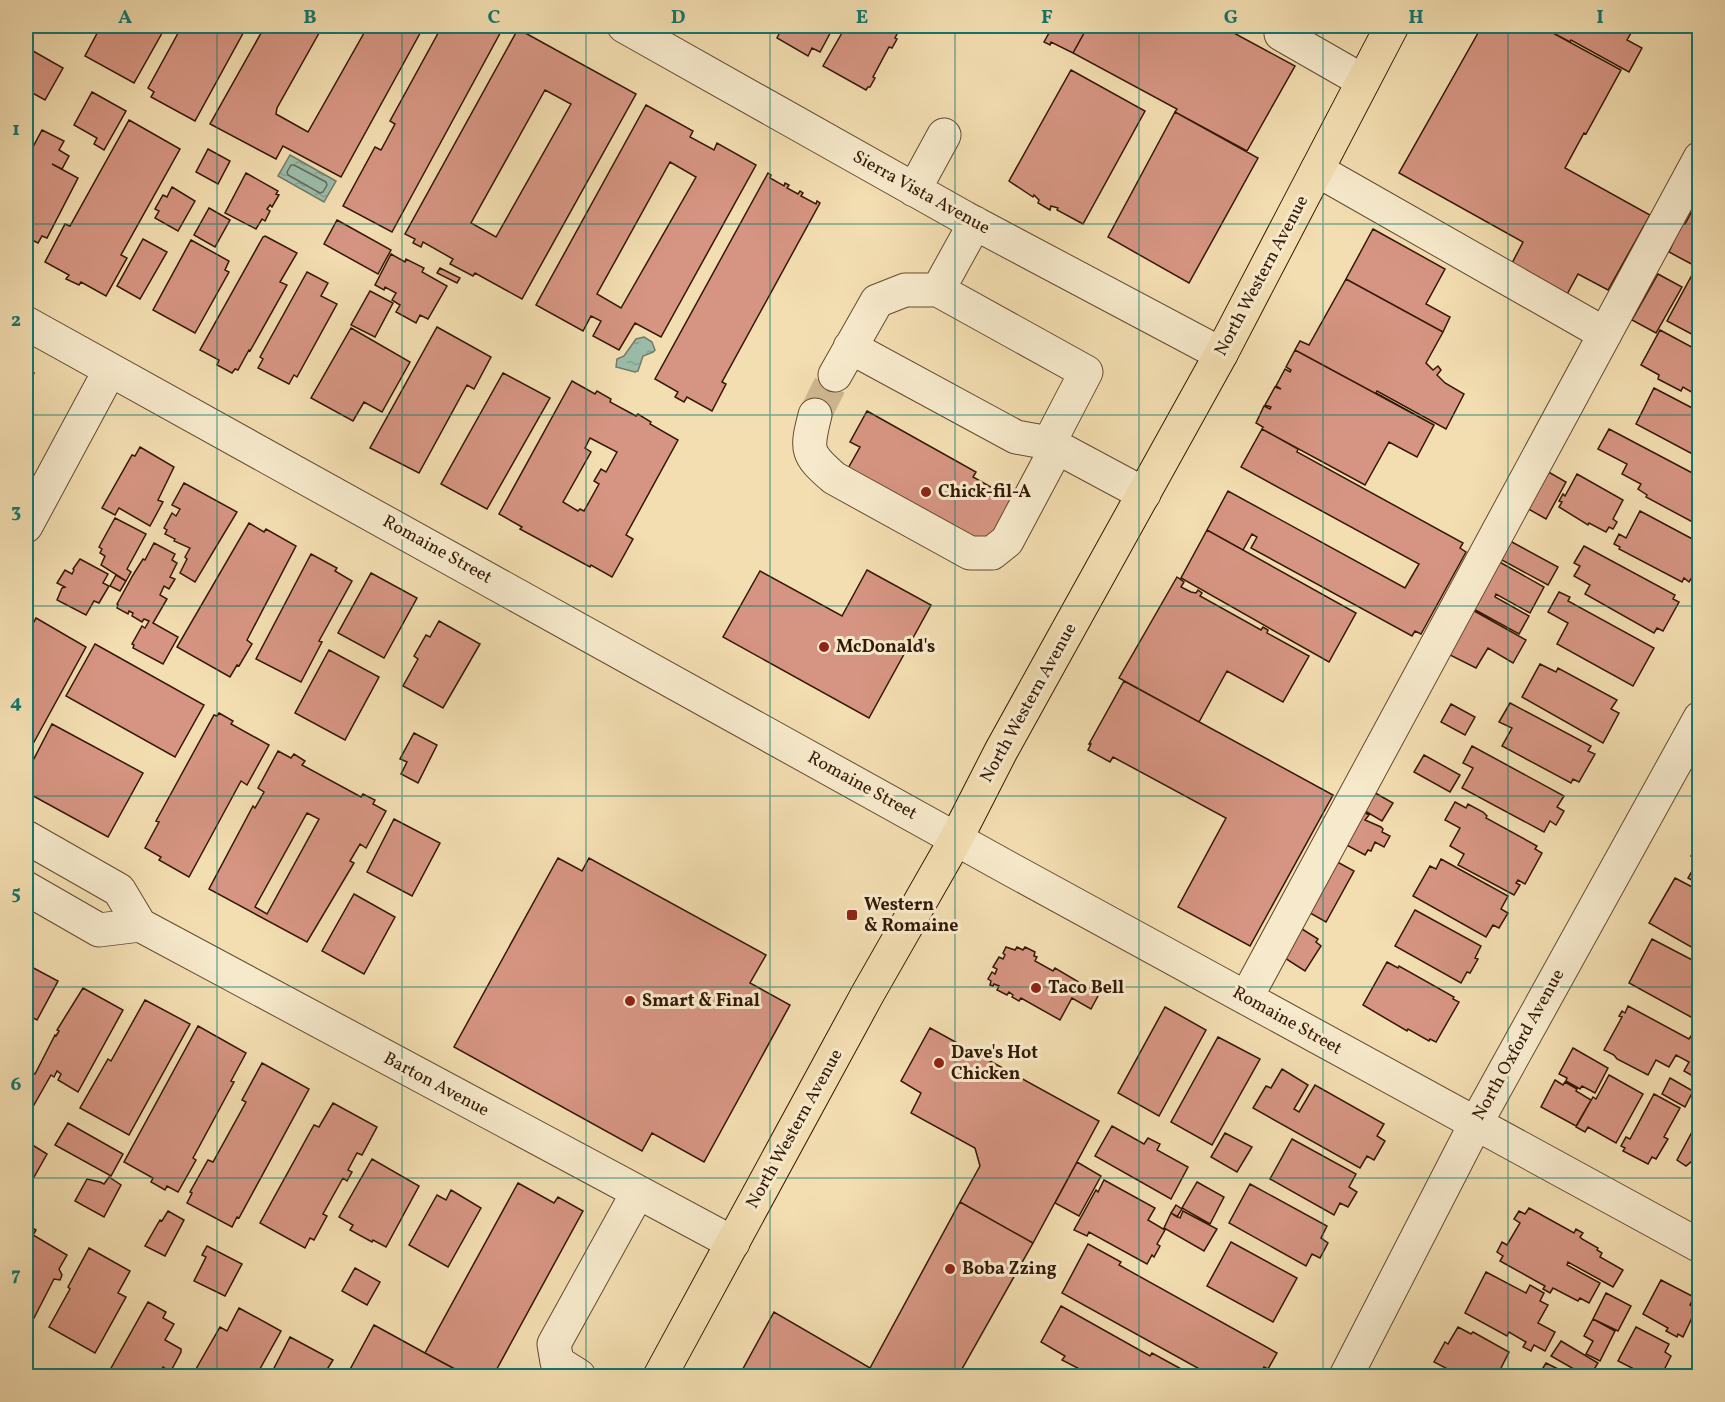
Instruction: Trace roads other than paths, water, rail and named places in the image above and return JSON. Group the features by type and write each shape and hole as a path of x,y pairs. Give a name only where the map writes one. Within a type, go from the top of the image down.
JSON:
{"main road":[{"name":"North Western Avenue","path":"660,1377 1221,354 1392,26"}],"street":[{"name":"Sierra Vista Avenue","path":"624,26 914,190 1221,354"},
{"path":"1281,34 1363,81"},
{"path":"914,190 944,135"},
{"path":"1246,998 1700,158"},
{"path":"1317,170 1605,334"},
{"path":"938,290 975,223"},
{"path":"814,415 808,441 815,462 834,478 970,553 992,553 1007,541 1053,445 1086,372 938,290 905,290 878,301 843,361 1016,437 1053,445 1144,494"},
{"name":"Romaine Street","path":"26,323 956,839 1700,1246"},
{"path":"26,526 110,370"},
{"name":"North Oxford Avenue","path":"1346,1377 1476,1123 1700,718"},
{"path":"26,837 119,890 140,925 99,930 26,888"},
{"name":"Barton Avenue","path":"140,925 733,1243"},
{"path":"579,1377 557,1362 554,1344 638,1192"}],"water":[{"path":"290,155 336,181 324,202 278,176"},
{"path":"644,337 652,342 655,350 643,356 638,371 616,367 617,359 624,356 636,339"}],"tunnel":[{"path":"815,415 835,375"}],"place":[{"name":"Chick-fil-A","path":"926,492"},
{"name":"McDonald's","path":"824,647"},
{"name":"Western & Romaine","path":"852,915"},
{"name":"Taco Bell","path":"1036,988"},
{"name":"Smart & Final","path":"630,1001"},
{"name":"Dave's Hot Chicken","path":"939,1063"},
{"name":"Boba Zzing","path":"950,1269"}]}
